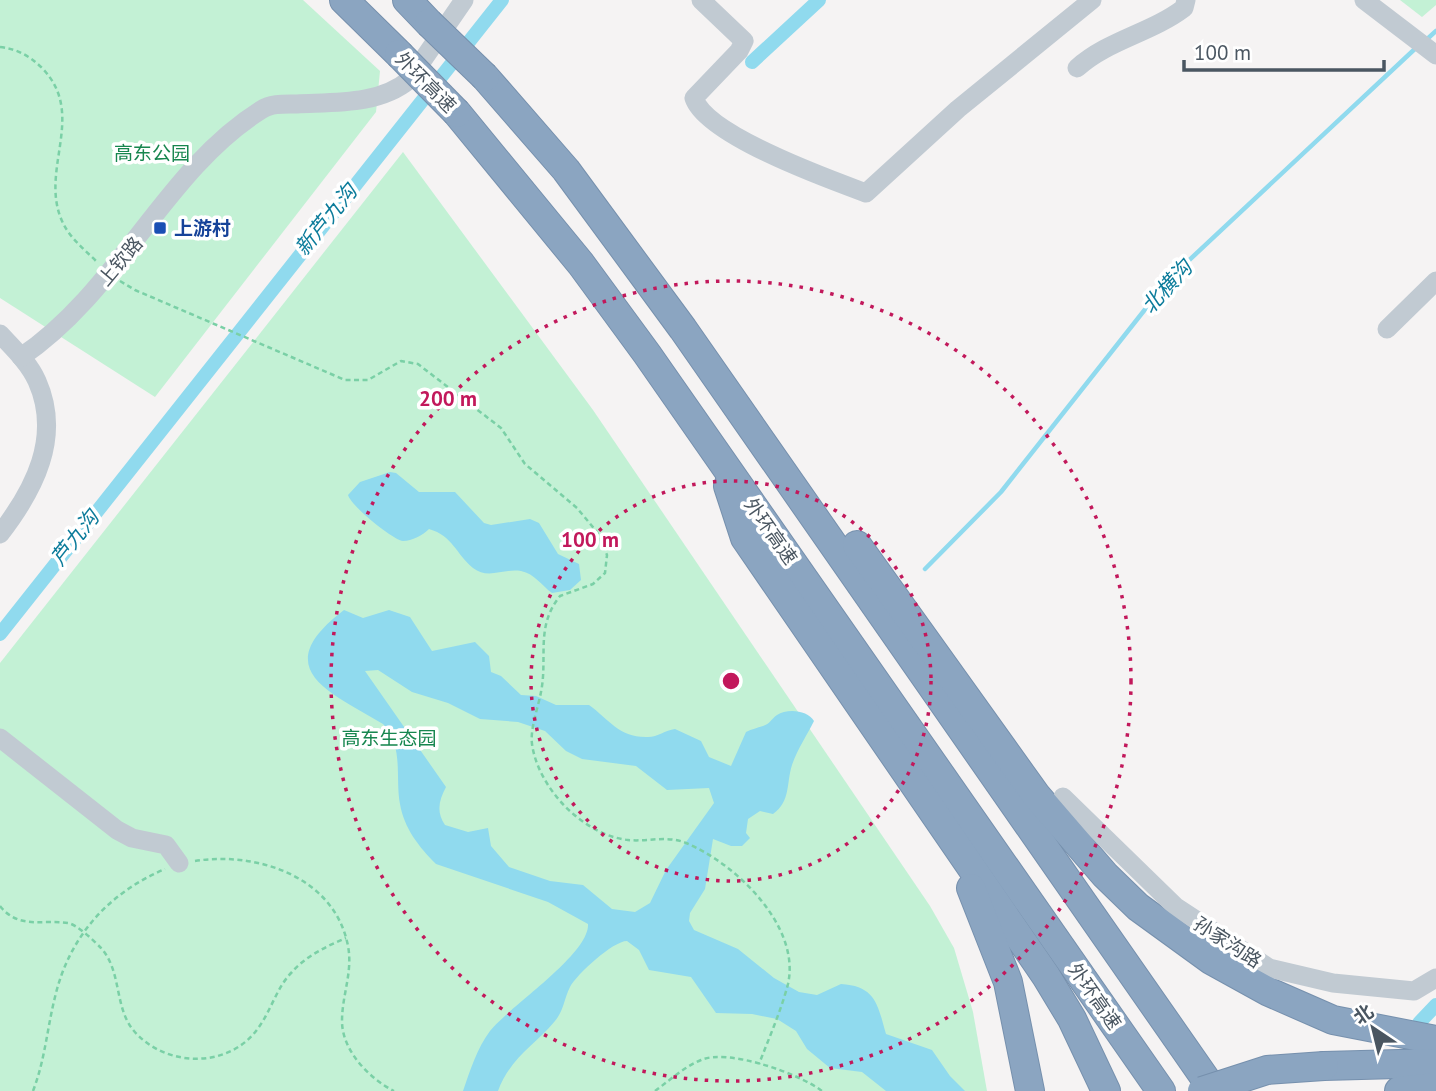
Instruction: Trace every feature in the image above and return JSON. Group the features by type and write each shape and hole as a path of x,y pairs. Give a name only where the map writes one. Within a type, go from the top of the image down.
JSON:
{"highway":[{"name":"外环高速","path":"344,0 457,113 580,264 1161,1091"},
{"path":"407,0 485,77 566,170 808,509 1214,1091"},
{"path":"718,457 745,538 1046,976 1078,1031 1106,1091"},
{"path":"808,509 848,532 1013,764 1069,835 1138,907 1211,960 1269,992 1333,1020 1436,1040"},
{"path":"967,862 968,880 1008,982 1030,1091"},
{"path":"1202,1091 1267,1070 1436,1063"},
{"path":"1399,1091 1436,1087"}],"street":[{"name":"上钦路","path":"21,357 48,339 110,274 207,153 261,109 271,105 375,98 400,88 409,80 464,0"},
{"path":"701,0 744,41 740,51 694,98 697,108 721,130 866,193 958,109 1092,0"},
{"path":"1077,68 1092,54 1162,24 1184,8 1186,0"},
{"path":"1364,0 1426,47"},
{"path":"1387,329 1436,281"},
{"path":"0,334 21,357 37,381 44,412 46,444 34,485 0,534"},
{"path":"0,738 117,830 132,838 166,845 178,863"},
{"name":"孙家沟路","path":"1063,797 1176,907 1269,968 1334,983 1414,991 1436,978"}],"path":[{"path":"0,47 32,58 56,82 61,96 62,134 55,191 59,215 70,236 110,274 135,290 345,380 368,380 401,361 418,364 501,428 525,464 577,508 597,532 607,555 605,573 593,584 560,596 543,625 544,677 531,741 536,762 556,795 579,819 605,834 628,840 666,838 685,842 727,866 758,895 780,930 789,966 788,983 759,1065"},
{"path":"33,1091 45,1055 64,967 82,934 103,909 124,892 178,863 237,858 262,862 293,874 325,900 337,917 346,938 350,968 344,1029 368,1075 394,1091"},
{"path":"0,906 20,922 70,923 79,927 82,934 97,944 110,961 120,1002 132,1029 160,1051 186,1060 212,1057 252,1035 291,973 317,952 346,938"},
{"path":"655,1091 701,1060 715,1058 759,1065 822,1091"}],"green space":[{"name":"高东公园","path":"0,0 303,0 380,71 376,112 155,397 0,298"},
{"path":"1400,0 1436,0 1436,5 1422,17"},
{"name":"高东生态园","path":"403,152 593,410 930,906 954,948 973,1012 987,1091 0,1091 0,663"}],"water":[{"path":"390,472 396,473 419,492 455,492 484,523 491,525 530,519 539,523 558,554 579,564 581,580 570,590 552,593 526,572 484,573 473,568 444,536 429,529 410,540 398,539 364,514 348,495 360,482"},
{"path":"344,610 363,618 389,610 410,617 432,651 475,642 489,656 491,672 501,676 521,695 536,696 556,705 589,705 622,731 638,737 652,737 675,729 701,741 709,757 731,766 746,732 765,725 786,711 807,714 814,721 794,759 783,804 773,814 760,811 748,819 746,833 750,838 742,846 731,846 713,839 705,889 690,913 689,921 694,930 738,949 774,978 799,992 817,995 841,984 862,989 878,1007 886,1034 932,1050 950,1076 965,1091 886,1091 862,1072 830,1068 807,1049 796,1031 777,1019 752,1014 716,1013 691,977 649,970 639,950 627,941 605,952 574,981 558,1017 516,1061 498,1091 463,1091 478,1052 490,1031 563,965 585,936 588,924 548,902 436,864 430,858 413,837 402,813 398,762 390,733 383,724 328,690 315,678 308,664 310,649 321,631","holes":["378,670 412,692 448,703 480,719 518,722 545,731 566,751 582,759 636,766 667,790 709,788 714,803 666,870 650,903 635,912 612,909 583,885 550,881 509,867 491,846 488,828 468,832 445,825 440,815 440,806 446,787 365,671"]}],"waterway":[{"name":"新芦九沟","path":"0,634 502,0"},
{"name":"芦九沟","path":"752,62 819,0"},
{"name":"北横沟","path":"1425,41 1436,31"},
{"name":"北横沟","path":"925,569 1001,492 1169,279 1418,46"},
{"path":"1419,1023 1436,1005"}],"place":[{"name":"上游村","path":"160,228"}]}
